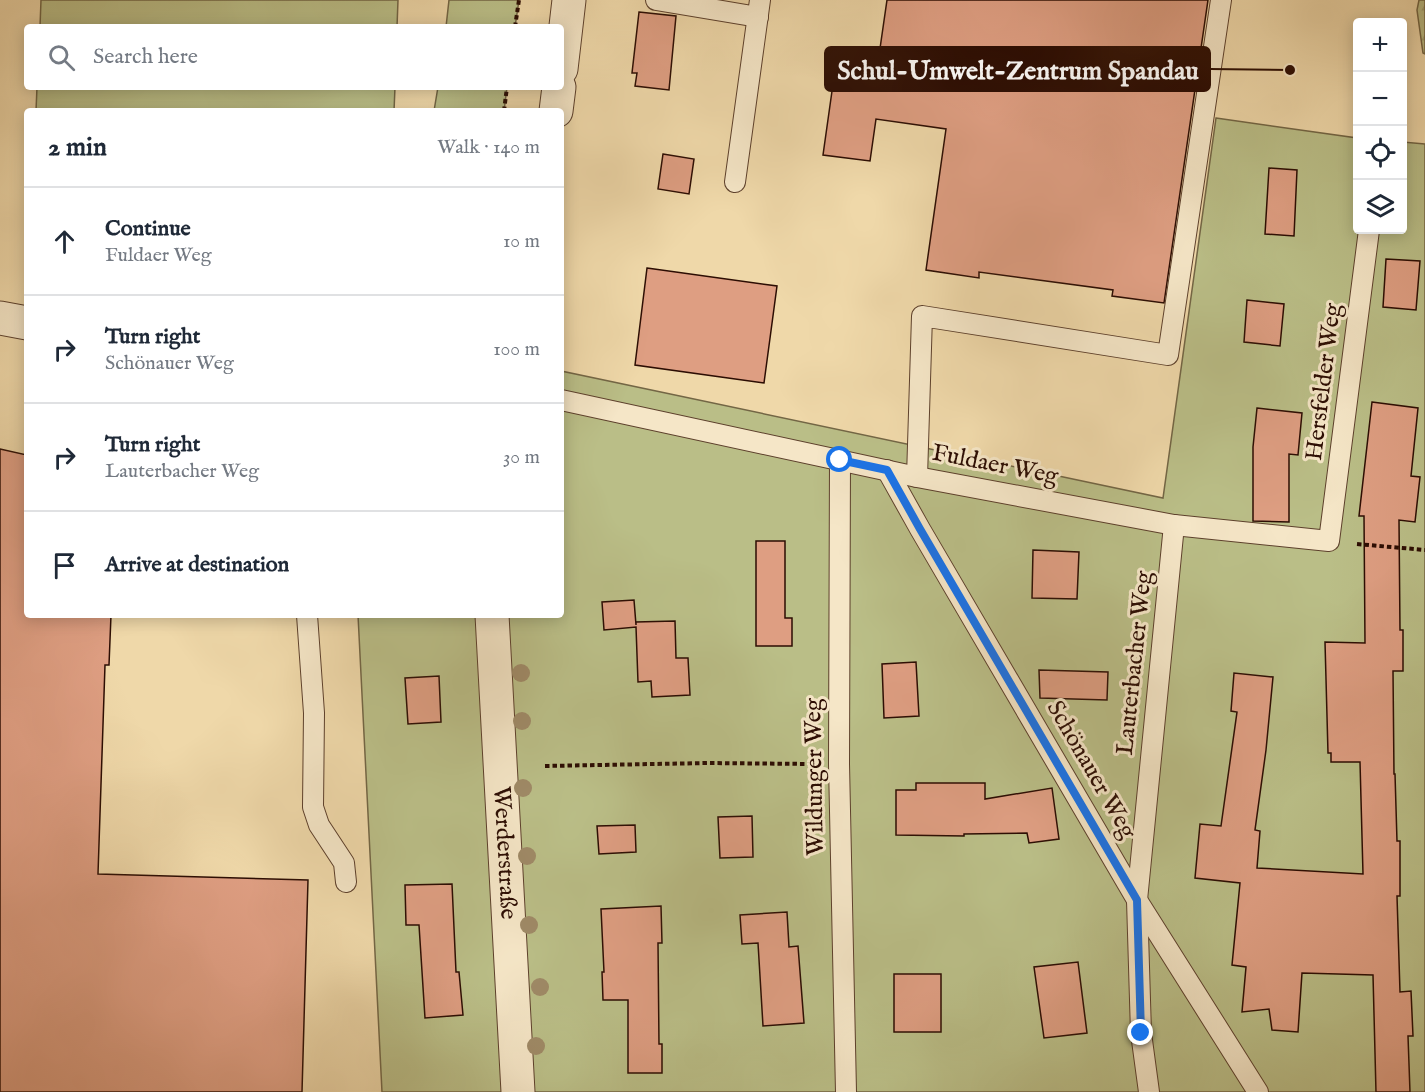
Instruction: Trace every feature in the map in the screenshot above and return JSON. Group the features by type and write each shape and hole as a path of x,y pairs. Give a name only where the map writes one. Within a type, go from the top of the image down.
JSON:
{"street":[{"path":"564,43 569,0"},
{"path":"556,108 559,90"},
{"path":"0,318 24,322"},
{"name":"Werderstraße","path":"492,618 518,1092"}],"lane":[{"path":"656,0 759,9 735,182"},
{"path":"917,477 922,316 1168,355 1221,0"},
{"name":"Hersfelder Weg","path":"1329,541 1368,234"},
{"name":"Fuldaer Weg","path":"564,401 917,477 1174,525 1329,541"},
{"name":"Wildunger Weg","path":"840,460 840,764 846,1092"},
{"name":"Schönauer Weg","path":"887,470 1137,900 1258,1092"},
{"name":"Lauterbacher Weg","path":"1149,1092 1141,1033 1137,900 1174,525"},
{"path":"307,618 314,713 313,807 319,825 344,863 346,882"}],"path":[{"path":"515,24 519,0"},
{"path":"504,108 507,90"},
{"path":"1329,541 1425,550"},
{"path":"544,766 708,763 840,764"}],"green space":[{"path":"41,0 398,0 397,24 40,24"},
{"path":"449,0 519,0 515,24 446,24"},
{"path":"1419,0 1425,0 1425,54 1417,10"},
{"path":"37,90 395,90 394,108 36,108"},
{"path":"438,90 507,90 504,108 434,108"},
{"path":"1216,118 1353,137 1353,234 1407,234 1407,142 1425,144 1425,1092 382,1092 358,618 564,618 564,372 1163,498"}],"building":[{"path":"887,0 1208,0 1164,303 1112,296 1113,290 979,272 979,278 926,270 946,129 876,119 870,161 823,155 833,84 874,90"},
{"path":"639,12 676,16 669,90 635,86 637,73 632,73"},
{"path":"663,154 694,159 689,194 658,189"},
{"path":"1269,168 1297,170 1294,236 1265,234"},
{"path":"1386,259 1420,261 1416,310 1383,307"},
{"path":"647,268 777,286 764,383 635,365"},
{"path":"1247,300 1284,304 1280,346 1244,342"},
{"path":"1372,402 1418,408 1411,476 1420,477 1415,522 1399,520 1400,630 1403,630 1403,671 1393,671 1394,774 1397,841 1400,841 1400,896 1397,896 1400,992 1411,991 1413,1036 1408,1036 1410,1092 1376,1092 1373,975 1302,973 1298,1032 1272,1030 1269,1009 1242,1012 1246,967 1232,965 1240,883 1195,878 1200,824 1221,826 1237,712 1231,711 1234,673 1273,677 1255,830 1260,831 1257,868 1363,874 1360,762 1331,762 1331,753 1328,753 1325,642 1365,643 1364,516 1359,516"},
{"path":"1257,408 1302,413 1298,455 1289,454 1289,522 1253,521 1253,447"},
{"path":"0,449 24,454 24,618 111,618 109,665 105,665 98,874 308,880 302,1092 0,1092"},
{"path":"756,541 785,541 785,618 792,618 792,646 756,646"},
{"path":"1033,550 1079,552 1077,599 1032,598"},
{"path":"634,600 636,625 636,622 675,621 676,658 688,658 690,695 652,697 651,681 638,682 636,627 604,630 602,602"},
{"path":"916,662 919,716 884,718 882,664"},
{"path":"1039,670 1108,672 1107,700 1040,698"},
{"path":"439,676 441,722 408,724 405,678"},
{"path":"916,783 985,783 985,799 1052,788 1059,839 1029,843 1027,833 964,834 964,836 896,835 896,790 916,790"},
{"path":"752,816 753,857 720,858 718,817"},
{"path":"635,825 636,852 599,854 597,826"},
{"path":"452,884 456,972 459,972 463,1015 425,1018 419,925 406,925 405,885"},
{"path":"661,906 662,943 658,943 659,1044 662,1044 662,1073 628,1073 628,1000 603,1000 601,909"},
{"path":"787,912 789,947 798,946 804,1023 763,1026 758,943 742,944 740,915"},
{"path":"1078,962 1087,1033 1044,1038 1034,967"},
{"path":"894,974 941,974 941,1032 894,1032"}],"place":[{"name":"Schul-Umwelt-Zentrum Spandau","path":"1290,70"}],"route":[{"path":"840,460 887,470 1137,900 1141,1033"}]}
